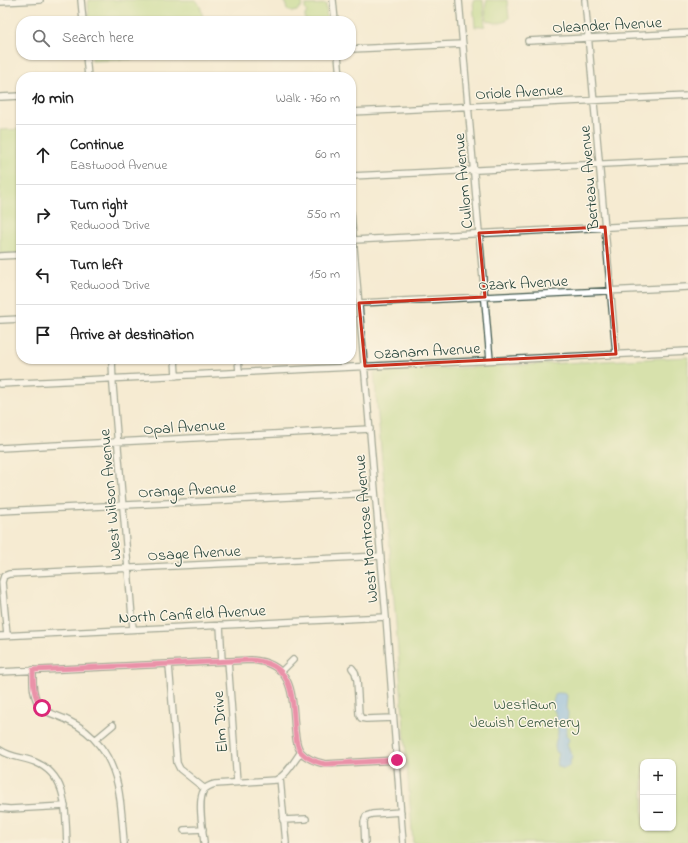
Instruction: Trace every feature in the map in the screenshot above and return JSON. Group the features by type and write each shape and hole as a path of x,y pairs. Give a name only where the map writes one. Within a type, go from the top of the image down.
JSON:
{"street":[{"path":"0,2 40,0"},
{"path":"81,0 83,16"},
{"path":"333,0 335,16"},
{"name":"Cullom Avenue","path":"459,0 490,360"},
{"name":"Berteau Avenue","path":"585,0 616,354"},
{"name":"Oleander Avenue","path":"528,41 688,33"},
{"path":"356,49 463,44"},
{"path":"86,60 88,72"},
{"path":"338,60 340,72"},
{"path":"0,98 16,96"},
{"name":"Oriole Avenue","path":"356,112 688,96"},
{"path":"356,176 688,160"},
{"path":"356,240 688,223"},
{"path":"0,256 16,255"},
{"name":"West Montrose Avenue","path":"356,265 386,617 403,843"},
{"name":"Ozark Avenue","path":"359,303 688,287"},
{"path":"0,320 16,319"},
{"name":"Ozanam Avenue","path":"0,384 688,351"},
{"name":"West Wilson Avenue","path":"112,364 133,629"},
{"path":"175,364 176,376"},
{"path":"238,364 239,372"},
{"name":"Opal Avenue","path":"0,448 370,430"},
{"name":"Orange Avenue","path":"0,511 375,493"},
{"name":"Osage Avenue","path":"7,635 2,582 4,576 9,574 380,556"},
{"name":"North Canfield Avenue","path":"0,636 386,617"},
{"name":"Elm Drive","path":"220,625 237,782"},
{"path":"281,672 293,660"},
{"path":"0,672 225,661 262,661 272,665 281,672 291,688 296,740 300,752 311,760 325,764 397,760"},
{"path":"169,664 177,763 180,769 205,789"},
{"path":"352,668 356,676 359,714 361,718 393,718"},
{"path":"33,670 34,692 38,703 42,708 75,724 88,733 106,754 117,778 124,843"},
{"path":"95,740 113,725"},
{"path":"0,750 13,757 33,761 42,765 56,778 61,787 64,798 68,843"},
{"path":"204,843 201,798 205,789 215,784 280,778 300,752"},
{"path":"280,778 286,843"},
{"path":"0,808 65,806"},
{"path":"365,843 364,822 366,816 372,814 401,812"},
{"path":"284,820 306,819"},
{"path":"184,830 203,829"}],"highlighted area":[{"path":"605,227 616,354 365,366 359,303 485,297 479,233"}],"green space":[{"path":"88,0 196,0 202,15 202,16 89,16"},
{"path":"286,0 302,0 302,6 297,11 292,12 287,10"},
{"path":"473,0 483,0 485,26 475,27"},
{"path":"487,0 507,0 509,18 502,23 487,21 485,8"},
{"path":"326,4 327,16 305,16 307,12 305,10 305,5"},
{"path":"92,60 114,60 92,61"},
{"path":"16,129 16,253 0,254 0,130"},
{"name":"Westlawn Jewish Cemetery","path":"688,357 688,843 413,843 390,548 374,372"}],"water":[{"path":"557,693 566,694 567,696 566,708 568,713 566,736 569,739 567,745 572,756 569,766 566,768 561,768 558,766 558,756 555,747 558,729 555,722 557,717 552,706"}],"route":[{"path":"42,708 35,697 33,670 251,660 262,661 277,668 285,676 291,688 296,740 300,752 311,760 325,764 397,760"}]}
